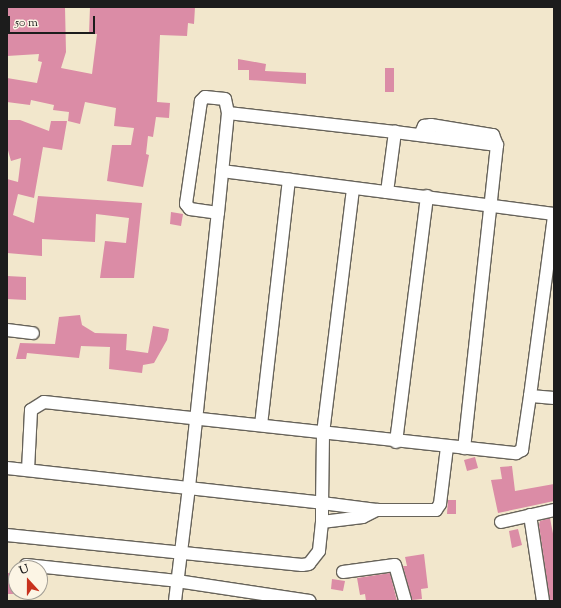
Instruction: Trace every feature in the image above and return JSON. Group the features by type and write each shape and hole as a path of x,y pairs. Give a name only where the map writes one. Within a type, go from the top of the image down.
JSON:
{"street":[{"path":"175,601 189,487 218,213 228,112 226,99 204,97 201,101 186,204 190,209 218,213"},
{"path":"228,112 420,135 424,126 431,125 494,135 497,145 464,448"},
{"path":"387,192 395,132"},
{"path":"28,470 31,410 44,402 196,416 323,434 396,442 516,453 522,450 554,215 427,196 353,189 222,171"},
{"path":"261,425 289,180"},
{"path":"7,535 302,565 309,564 319,551 322,522 323,434 353,189"},
{"path":"396,442 427,196"},
{"path":"7,330 32,333"},
{"path":"530,396 554,398"},
{"path":"7,468 189,487 377,510 436,510 440,504 446,447"},
{"path":"322,522 363,517 377,510"},
{"path":"501,522 554,510"},
{"path":"530,515 544,601"},
{"path":"343,572 395,565 405,601"},
{"path":"48,567 177,581 309,601"}],"building":[{"path":"7,7 65,7 66,52 61,68 92,74 97,34 89,34 90,7 195,7 194,24 188,23 187,36 160,35 157,102 170,103 169,118 156,117 153,137 148,136 146,154 149,155 143,187 107,181 112,145 131,145 134,128 114,126 116,108 85,102 80,124 68,121 69,112 53,110 54,105 31,100 30,105 7,102 7,78 37,83 42,62 38,61 39,54 7,56"},
{"path":"238,59 266,64 265,71 306,73 306,84 249,80 249,70 238,70"},
{"path":"385,68 394,68 394,92 385,92"},
{"path":"7,120 20,120 49,131 51,121 67,121 62,150 43,147 34,198 18,194 13,215 34,223 38,196 142,203 134,278 100,278 105,241 126,243 129,218 96,214 95,242 42,239 42,256 7,253 7,179 18,182 21,158 11,161 7,147"},
{"path":"171,212 183,214 181,226 170,224"},
{"path":"7,276 26,277 26,300 7,299"},
{"path":"80,315 82,325 95,333 127,334 126,350 148,353 153,326 169,329 167,340 154,363 143,365 142,373 109,369 110,347 81,346 79,358 27,353 26,359 16,359 20,343 55,344 59,317"},
{"path":"475,457 478,468 467,471 464,460"},
{"path":"512,466 515,491 554,484 554,501 498,513 491,480 502,479 500,467"},
{"path":"448,500 456,500 456,514 447,514"},
{"path":"550,518 554,539 554,601 550,601 539,525 540,521"},
{"path":"518,529 522,545 512,548 509,531"},
{"path":"424,554 428,588 421,589 422,599 412,600 403,566 407,566 405,557"},
{"path":"7,573 8,573 8,594"},
{"path":"390,573 397,601 366,601 365,594 360,595 357,578"},
{"path":"332,579 345,581 343,591 331,589"}]}
